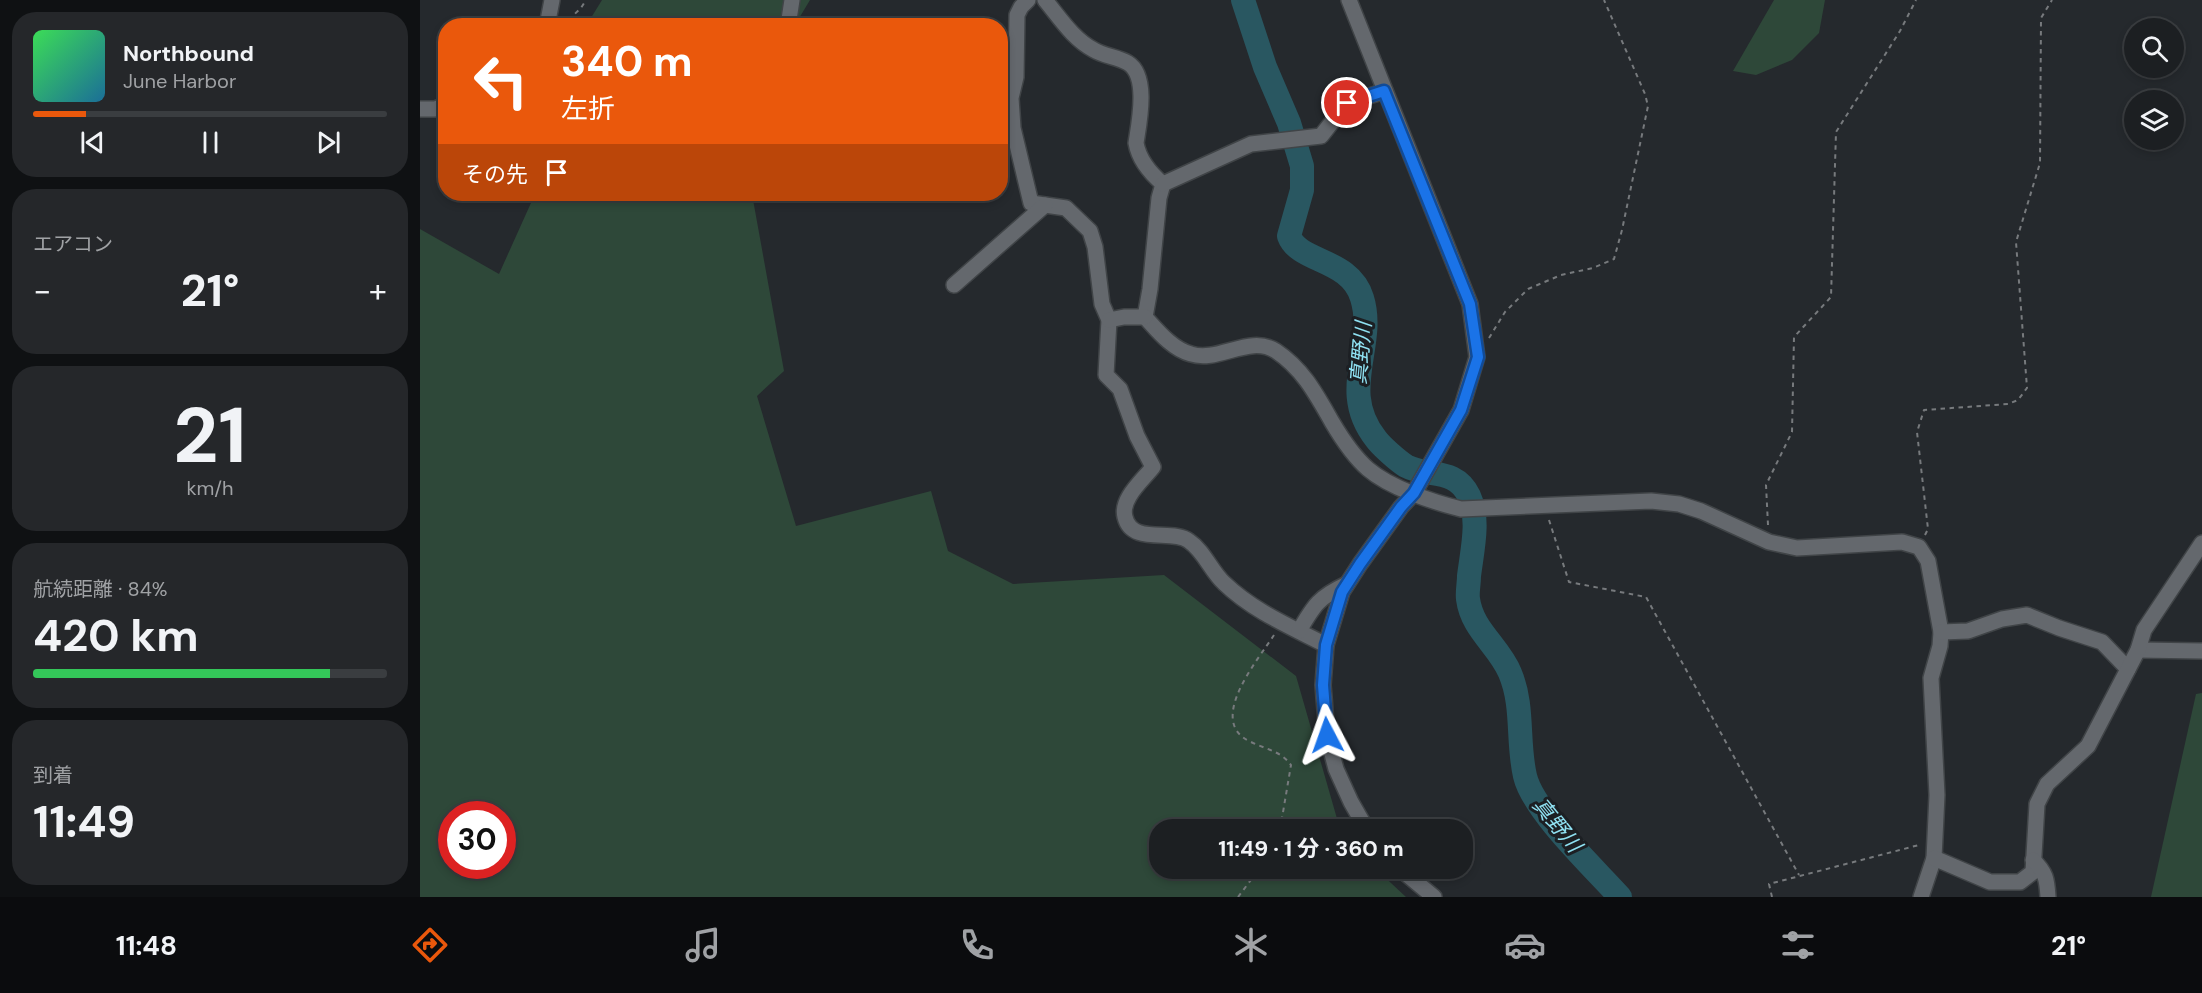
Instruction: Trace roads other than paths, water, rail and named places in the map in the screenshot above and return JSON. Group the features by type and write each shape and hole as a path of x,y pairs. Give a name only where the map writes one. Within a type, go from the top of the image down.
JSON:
{"street":[{"path":"549,18 552,0"},
{"path":"789,18 792,0"},
{"path":"1028,0 1017,15 1016,77 1011,98 1013,128 1031,203 1066,208 1090,231 1095,247 1102,304 1109,320 1106,375 1120,389 1137,436 1153,467 1128,497 1124,508 1125,518 1130,527 1139,532 1160,537 1178,536 1189,540 1224,584 1274,620 1326,645"},
{"path":"1045,0 1070,31 1085,44 1094,50 1126,61 1133,67 1142,96 1137,150 1143,162 1163,184"},
{"path":"1349,0 1470,304 1478,357 1461,410 1414,493 1401,507 1347,584 1332,621 1326,645 1323,685 1327,735 1336,769 1350,802 1360,819"},
{"path":"1145,317 1153,266 1159,198 1163,184 1251,144 1321,136 1347,103 1384,91"},
{"path":"420,109 438,108"},
{"path":"954,285 1045,205"},
{"path":"1109,320 1145,317 1171,343 1189,354 1208,355 1253,346 1269,347 1307,378 1345,442 1363,464 1381,478 1432,501 1461,509 1651,501 1679,504 1701,511 1769,542 1797,548 1902,543 1919,547 1928,561 1941,632 1940,646 1931,678 1937,795 1934,858 1921,897"},
{"path":"1934,858 1990,882 2020,882 2033,873 2037,804 2047,784 2088,746 2138,650 2144,630 2202,543"},
{"path":"1299,631 1314,606 1327,593 1347,584"},
{"path":"1941,632 1968,631 2002,619 2027,615 2102,642 2128,669"},
{"path":"2138,650 2202,651"},
{"path":"2032,860 2047,878 2048,897"},
{"path":"1412,879 1434,897"}],"waterway":[{"name":"真野川","path":"1243,0 1265,67 1289,123 1302,166 1302,190 1289,236 1303,251 1347,275 1356,285 1362,298 1365,333 1358,386 1359,403 1365,421 1378,442 1403,464 1414,470 1449,477 1463,487 1469,496 1475,525 1468,599 1480,629 1510,673 1517,698 1521,750 1525,776 1530,790 1552,822 1620,897"}]}
